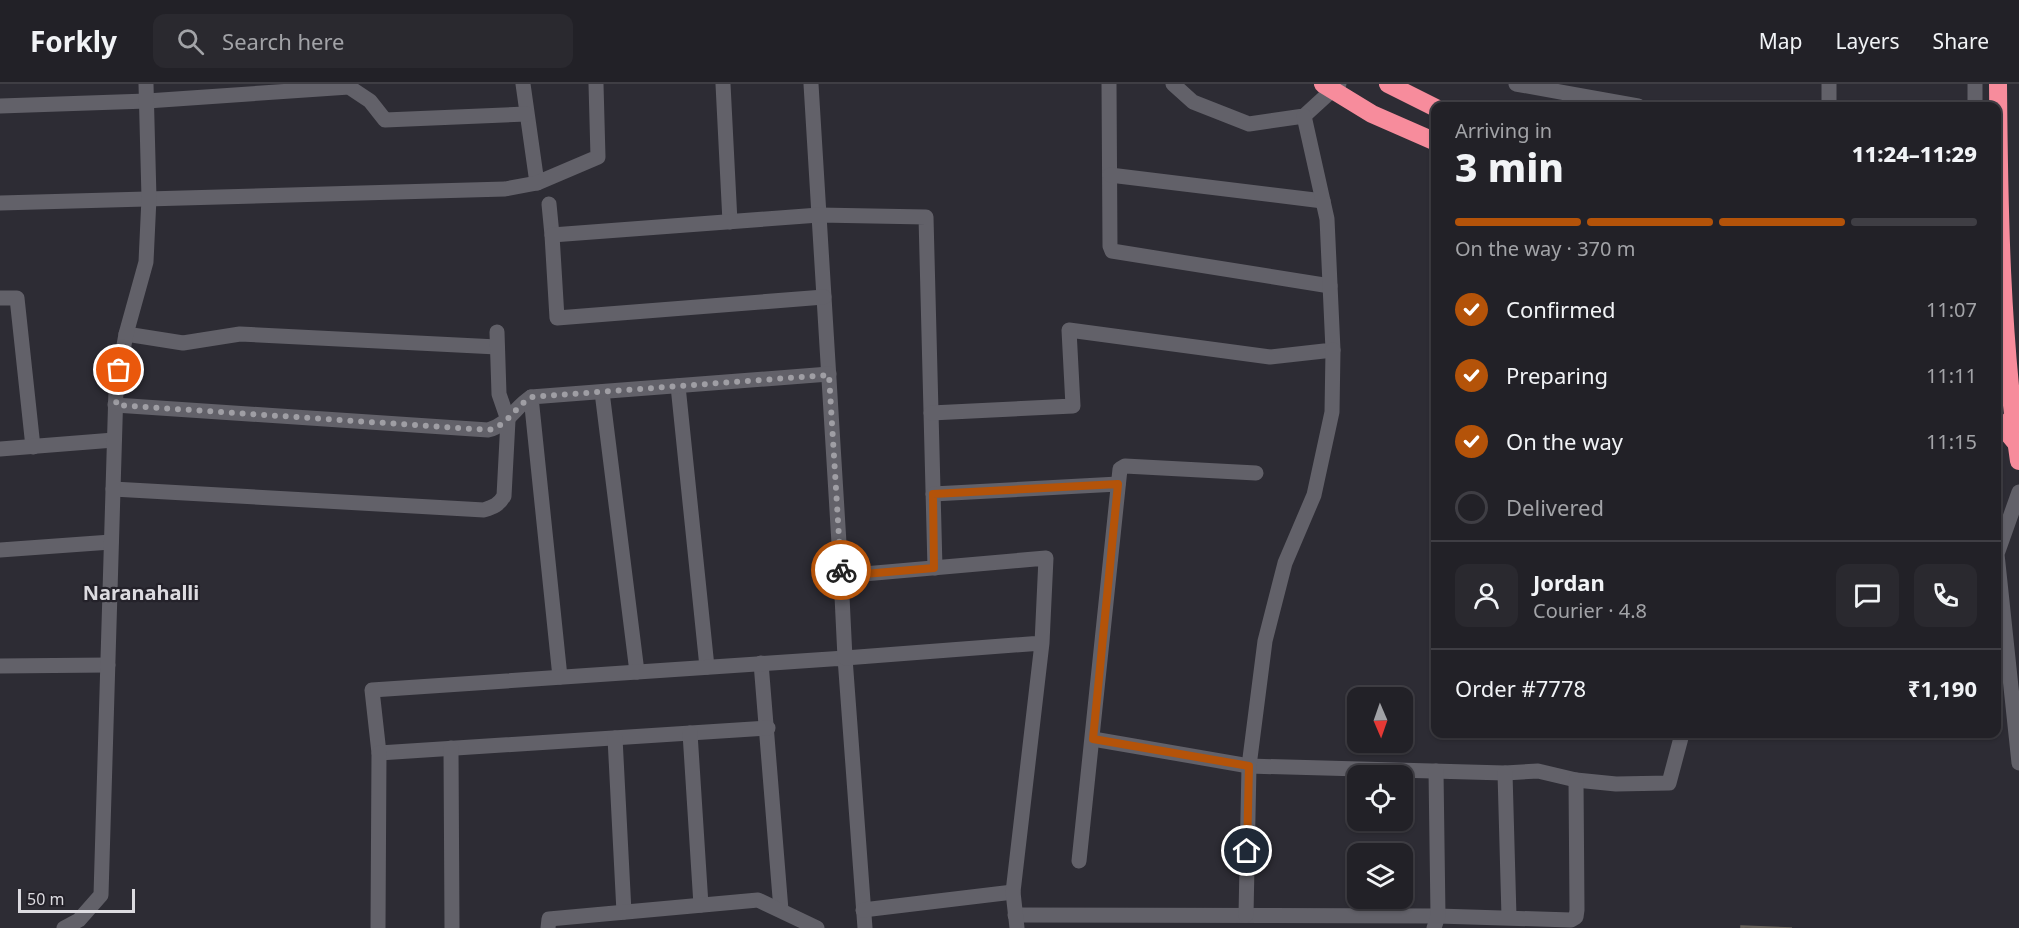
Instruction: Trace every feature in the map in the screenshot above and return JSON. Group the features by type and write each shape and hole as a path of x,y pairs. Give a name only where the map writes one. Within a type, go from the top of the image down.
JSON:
{"highway":[{"path":"1388,84 1431,106"},
{"path":"1998,84 1998,102"},
{"path":"1331,86 1372,114 1431,140"},
{"path":"2001,222 2009,415 2018,451"},
{"path":"2001,400 2009,415"}],"street":[{"path":"64,928 79,920 101,896 114,440 116,405 126,334 146,262 149,198 146,84"},
{"path":"523,84 537,183"},
{"path":"0,203 505,189 537,183 598,157 596,84"},
{"path":"723,84 730,222"},
{"path":"811,84 845,658 865,928"},
{"path":"1109,84 1110,246 1112,251 1330,286"},
{"path":"1173,84 1193,102 1249,124 1304,116 1331,86"},
{"path":"1516,84 1616,102"},
{"path":"1829,84 1829,102"},
{"path":"1975,84 1975,102"},
{"path":"0,106 147,101 349,87 370,101 386,120 526,114"},
{"path":"1246,915 1249,766 1265,641 1285,563 1314,495 1332,412 1333,350 1327,219 1304,116"},
{"path":"1110,174 1323,201"},
{"path":"549,204 557,318 824,297"},
{"path":"552,236 819,215 926,217 934,568"},
{"path":"0,298 17,298 33,447"},
{"path":"931,413 1073,406 1069,330 1270,357 1333,350"},
{"path":"113,489 484,510 501,503 504,496 508,420 499,394 497,340 240,334 183,343 126,334"},
{"path":"2001,343 2008,352"},
{"path":"116,405 489,430 508,420 516,408 531,397 829,375"},
{"path":"678,386 707,667"},
{"path":"602,392 637,672"},
{"path":"531,397 560,677"},
{"path":"0,449 114,440"},
{"path":"1079,861 1120,470 1125,466 1256,473"},
{"path":"933,494 1118,484"},
{"path":"2001,543 2019,492"},
{"path":"0,550 111,542"},
{"path":"841,576 1046,558 1042,643 1013,892 1016,922 1246,915 1436,922 1509,917 1571,920 1576,917 1576,780"},
{"path":"2001,592 2019,763"},
{"path":"378,928 379,753 372,690 1042,643"},
{"path":"761,663 781,910"},
{"path":"0,666 108,665"},
{"path":"379,753 768,728"},
{"path":"690,733 701,905"},
{"path":"615,738 624,912"},
{"path":"1093,739 1249,766 1505,773 1538,771 1576,780 1616,784 1669,783 1681,738"},
{"path":"451,748 452,928"},
{"path":"1436,771 1436,922"},
{"path":"1505,773 1509,917"},
{"path":"863,910 1013,892"},
{"path":"548,928 549,919 604,921 624,912 758,900 817,928"}],"building":[{"path":"1741,926 1792,928 1741,928"}],"way so far":[{"path":"119,370 116,405 489,430 508,420 516,408 531,397 829,375 841,570"}],"district":[{"name":"Naranahalli","path":"141,593"}],"route":[{"path":"841,570 841,576 934,568 933,494 1118,484 1093,739 1249,766 1247,851"}]}
